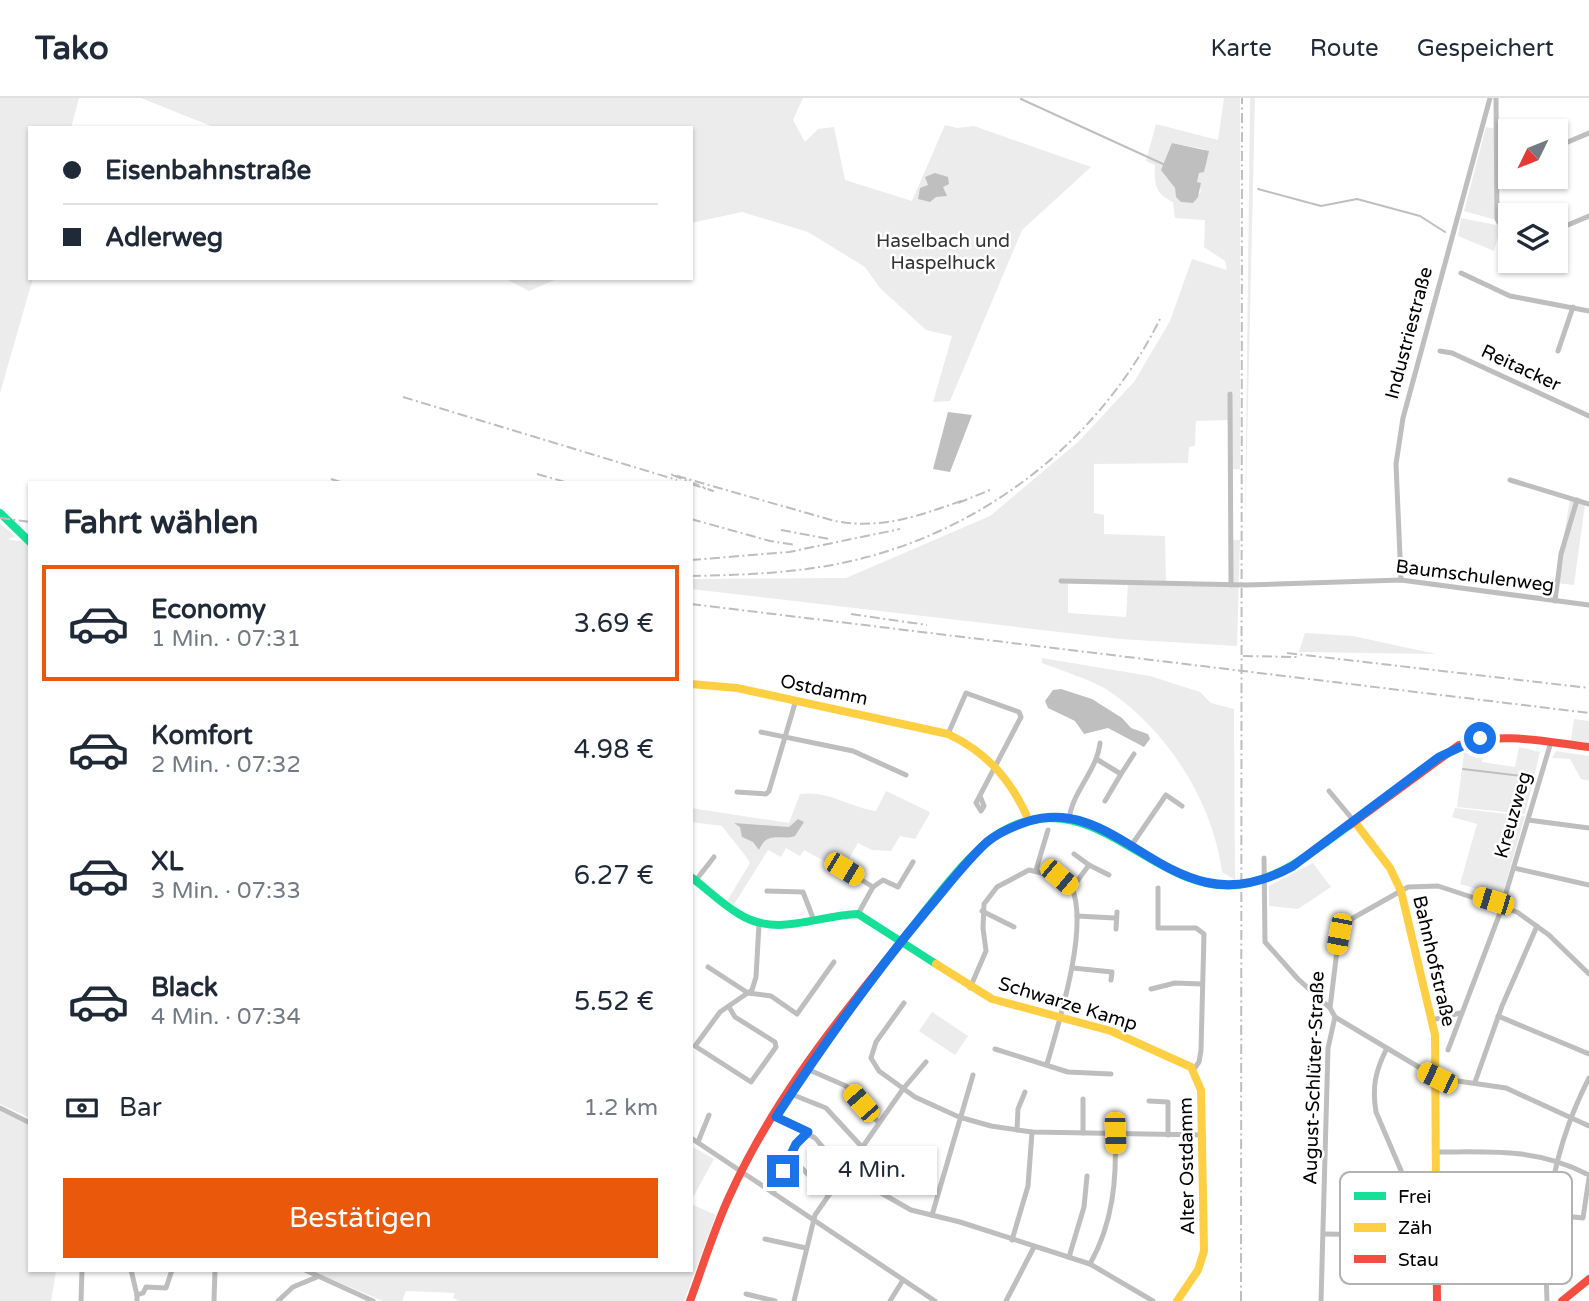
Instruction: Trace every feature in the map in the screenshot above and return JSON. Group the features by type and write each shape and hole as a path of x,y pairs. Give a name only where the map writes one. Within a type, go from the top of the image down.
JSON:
{"street":[{"name":"Industriestraße","path":"1401,580 1396,464 1403,418 1490,98"},
{"path":"1496,98 1498,221"},
{"path":"1568,142 1589,133"},
{"path":"1568,225 1589,216"},
{"path":"1461,273 1510,296 1589,311"},
{"path":"1558,351 1573,307"},
{"name":"Reitacker","path":"1440,351 1452,353 1589,416"},
{"path":"1230,394 1231,585"},
{"path":"1510,480 1589,504"},
{"path":"1555,601 1561,554 1577,500"},
{"path":"0,513 28,540"},
{"name":"Baumschulenweg","path":"1061,581 1231,585 1401,580 1589,605"},
{"name":"Ostdamm","path":"693,684 737,688 948,734 974,747 996,764 1013,784 1029,821"},
{"path":"948,734 966,692 1019,712 1021,721 981,796"},
{"path":"737,792 769,792 796,700"},
{"path":"761,732 865,755 906,775"},
{"path":"690,1301 722,1214 741,1172 807,1069 901,942 988,842 1002,831 1029,821 1069,819 1088,824 1190,879 1218,885 1239,885 1281,873 1459,745 1489,738 1589,747"},
{"name":"Kreuzweg","path":"1448,1050 1503,905 1551,742"},
{"path":"1069,819 1075,796 1098,760 1100,743"},
{"path":"1105,801 1134,754"},
{"path":"1098,760 1121,775"},
{"path":"1130,846 1169,787"},
{"name":"Bahnhofstraße","path":"1329,791 1390,868 1401,891 1432,1020 1437,1078"},
{"path":"1166,795 1182,806"},
{"path":"1528,820 1589,828"},
{"path":"1036,870 1048,830"},
{"path":"1074,854 1109,875"},
{"path":"714,857 694,879 745,918 759,924 777,925 838,912 858,914 873,887 883,880 898,887 913,862"},
{"path":"1264,858 1265,942 1298,979 1330,1008"},
{"path":"1072,888 1089,865"},
{"path":"1514,868 1589,885"},
{"path":"844,869 873,887"},
{"path":"970,988 986,951 982,911 997,887 1021,872 1036,870 1059,877 1072,888 1077,916 1073,968 1047,1064"},
{"path":"1401,891 1428,884 1503,905 1537,926 1589,974"},
{"name":"Alter Ostdamm","path":"1158,888 1158,928 1196,928 1204,934 1201,1050 1199,1062 1194,1069 1201,1090 1205,1251 1198,1270 1177,1301"},
{"path":"767,891 803,892 813,918"},
{"name":"August-Schlüter-Straße","path":"1321,1301 1325,1234 1328,1048 1335,1017 1330,1008 1336,949 1343,927 1353,918 1401,891"},
{"path":"982,911 1014,927"},
{"name":"Schwarze Kamp","path":"858,914 970,988 992,999 1129,1038 1194,1069"},
{"path":"1077,916 1116,915 1116,929"},
{"path":"729,1007 735,1017 775,1042 776,1047 751,1082 695,1046 708,1024 729,1007 748,993 756,977 759,924"},
{"path":"1475,1082 1498,1016 1537,926"},
{"path":"708,967 748,993 771,996 797,1014 834,962"},
{"path":"1073,968 1112,972 1111,980"},
{"path":"1151,989 1175,984 1202,984"},
{"path":"904,1003 876,1042 871,1058 879,1071 903,1089 959,1117 1032,1132 1203,1135"},
{"path":"1432,1020 1460,1013"},
{"path":"1498,1016 1589,1054"},
{"path":"1335,1017 1386,1050 1437,1078 1506,1088 1589,1126"},
{"path":"995,1049 1083,1075 1111,1074"},
{"path":"1386,1050 1376,1069 1373,1092 1379,1121 1403,1172"},
{"path":"794,1301 814,1222 828,1195 903,1089 926,1062"},
{"path":"807,1069 846,1086 879,1123"},
{"path":"932,1215 973,1076"},
{"path":"1437,1078 1437,1172"},
{"path":"1554,1172 1570,1117 1589,1078"},
{"path":"1017,1130 1018,1109 1025,1092"},
{"path":"791,1094 826,1108 862,1147"},
{"path":"1083,1099 1083,1133"},
{"path":"1149,1101 1168,1100 1168,1135"},
{"path":"0,1108 28,1122"},
{"path":"698,1142 709,1115"},
{"path":"776,1117 808,1132 845,1172 911,1210 1090,1264 1153,1301"},
{"path":"774,1193 796,1144 808,1132"},
{"path":"1012,1240 1028,1186 1032,1132"},
{"path":"1090,1264 1106,1228 1112,1200 1116,1166 1115,1133"},
{"path":"693,1139 934,1301"},
{"path":"1437,1152 1508,1152 1556,1159 1589,1177 1583,1218 1572,1216"},
{"path":"791,1157 828,1195"},
{"path":"1069,1257 1084,1208 1087,1176"},
{"path":"1325,1234 1340,1234"},
{"path":"765,1239 806,1248"},
{"path":"1006,1301 1034,1247"},
{"path":"81,1301 82,1272"},
{"path":"131,1272 137,1298 144,1293 146,1287"},
{"path":"134,1287 166,1288 171,1272"},
{"path":"215,1272 215,1301"},
{"path":"308,1272 373,1301"},
{"path":"278,1301 293,1287 317,1277"},
{"path":"1562,1301 1589,1279"},
{"path":"890,1301 902,1280"},
{"path":"746,1294 775,1301"}],"green space":[{"path":"0,98 79,98 72,126 28,126 28,280 32,280 0,393"},
{"name":"Haselbach und Haspelhuck","path":"141,98 803,98 793,120 805,142 818,129 834,127 845,180 912,201 945,125 957,128 974,126 1091,167 1022,230 950,401 933,402 952,336 926,330 880,288 865,267 808,232 742,212 693,223 693,126 211,126"},
{"path":"1224,98 1240,98 1240,469 1231,469 1231,420 1196,421 1195,446 1189,447 1188,463 1094,464 1094,513 1104,515 1104,534 1165,536 1166,583 1231,585 1231,540 1240,540 1237,646 1120,639 693,589 693,579 846,578 990,516 1078,442 1134,382 1170,321 1192,259 1227,270 1225,261 1204,247 1205,220 1175,218 1173,202 1162,196 1157,188 1155,165 1146,161 1156,124 1218,140","holes":["1172,143 1204,149 1197,182 1201,191 1193,203 1176,197","1068,582 1128,583 1126,617 1068,613"]},
{"path":"1250,98 1255,98 1245,534"},
{"path":"1486,127 1497,129 1496,220 1464,211"},
{"path":"1461,218 1498,225 1494,251 1458,236"},
{"path":"508,280 554,280 529,291"},
{"path":"1570,499 1585,504 1574,585 1556,583"},
{"path":"0,523 16,537 7,539 28,541 28,1117 0,1104"},
{"path":"1305,633 1353,636 1436,654 1299,652"},
{"path":"1042,658 1150,676 1200,692 1211,703 1234,709 1235,880 1222,872 1209,821 1185,772 1152,728 1112,693 1087,680 1042,663"},
{"path":"1574,719 1589,721 1589,743 1571,741"},
{"path":"1484,747 1482,762 1515,767 1519,747 1540,752 1525,814 1457,807 1464,753"},
{"path":"1556,751 1589,756 1589,781 1581,779 1570,759 1552,758"},
{"path":"886,791 930,813 915,839 900,836 891,851 872,850 858,843 844,867 839,869 804,850 800,856 786,848 781,857 768,850 733,906 727,901 750,863 722,826 693,822 693,808 789,823 800,794 810,793 876,811"},
{"path":"1455,808 1525,816 1502,896 1460,884 1477,824 1452,817"},
{"path":"1313,863 1331,887 1298,909 1269,906 1269,886"},
{"path":"932,1012 968,1036 955,1055 919,1031"},
{"path":"0,1111 28,1125 28,1272 56,1272 51,1301 0,1301"},
{"path":"693,1147 714,1159 693,1197"},
{"path":"693,1205 716,1215 684,1301 460,1301 453,1298 455,1293 406,1291 402,1301 383,1301 314,1272 693,1272"}],"shaded area":[{"path":"1172,143 1209,151 1204,172 1199,173 1197,182 1201,183 1198,197 1193,203 1181,202 1176,197 1175,188 1161,170"},
{"path":"935,173 948,177 949,184 943,187 947,196 936,197 930,202 918,199 920,188 928,185 925,177"},
{"path":"948,412 972,415 950,472 933,469"},
{"path":"1061,689 1092,699 1122,718 1131,728 1148,734 1150,739 1144,747 1108,728 1084,734 1075,721 1048,708 1045,701 1053,690"},
{"path":"798,819 804,822 795,836 770,838 759,850 753,842 742,837 740,827 734,823 789,827"}],"waterway":[{"path":"1021,99 1163,164"},
{"path":"1258,189 1321,206 1357,199 1420,216 1445,232"},
{"path":"1463,769 1530,777"}],"railway":[{"path":"1241,1301 1242,98"},
{"path":"693,576 771,573 831,565 900,547 947,528 991,503 1033,474 1071,441 1105,404 1135,363 1160,319"},
{"path":"403,397 677,480"},
{"path":"537,474 562,481"},
{"path":"688,481 670,474 835,521 852,523 901,520 964,500"},
{"path":"331,479 338,481"},
{"path":"693,483 713,491 693,485"},
{"path":"958,503 990,490"},
{"path":"0,518 28,522"},
{"path":"693,520 770,541 796,545"},
{"path":"693,560 789,552 900,529"},
{"path":"781,530 829,539"},
{"path":"693,604 1589,713"},
{"path":"851,614 927,625"},
{"path":"1287,653 1589,688"},
{"path":"1243,656 1297,657"}],"traffic: fast":[{"path":"0,513 28,540"},
{"path":"884,963 971,857 1001,832 1035,819 1066,819 1096,829 1182,875 1212,884 1244,884 1273,875 1300,861 1350,825"},
{"path":"693,879 739,914 753,921 783,925 858,914 936,964"}],"traffic: slow":[{"path":"693,684 737,688 948,734 987,759 1015,793 1029,821"},
{"path":"1354,821 1390,868 1401,891 1435,1035 1436,1172"},
{"path":"936,964 992,999 1111,1031 1191,1067 1201,1090 1204,1251 1198,1270 1177,1301"}],"traffic: jam":[{"path":"1350,825 1459,745 1507,738 1589,747"},
{"path":"690,1301 724,1208 762,1133 820,1045 884,963"},
{"path":"1562,1301 1589,1279"},
{"path":"1437,1284 1437,1301"}],"route":[{"path":"783,1171 796,1144 808,1132 776,1117 859,994 977,852 1002,831 1029,821 1069,819 1105,832 1172,872 1199,883 1239,885 1260,881 1281,873 1307,857 1439,757 1459,745 1480,738"}]}
